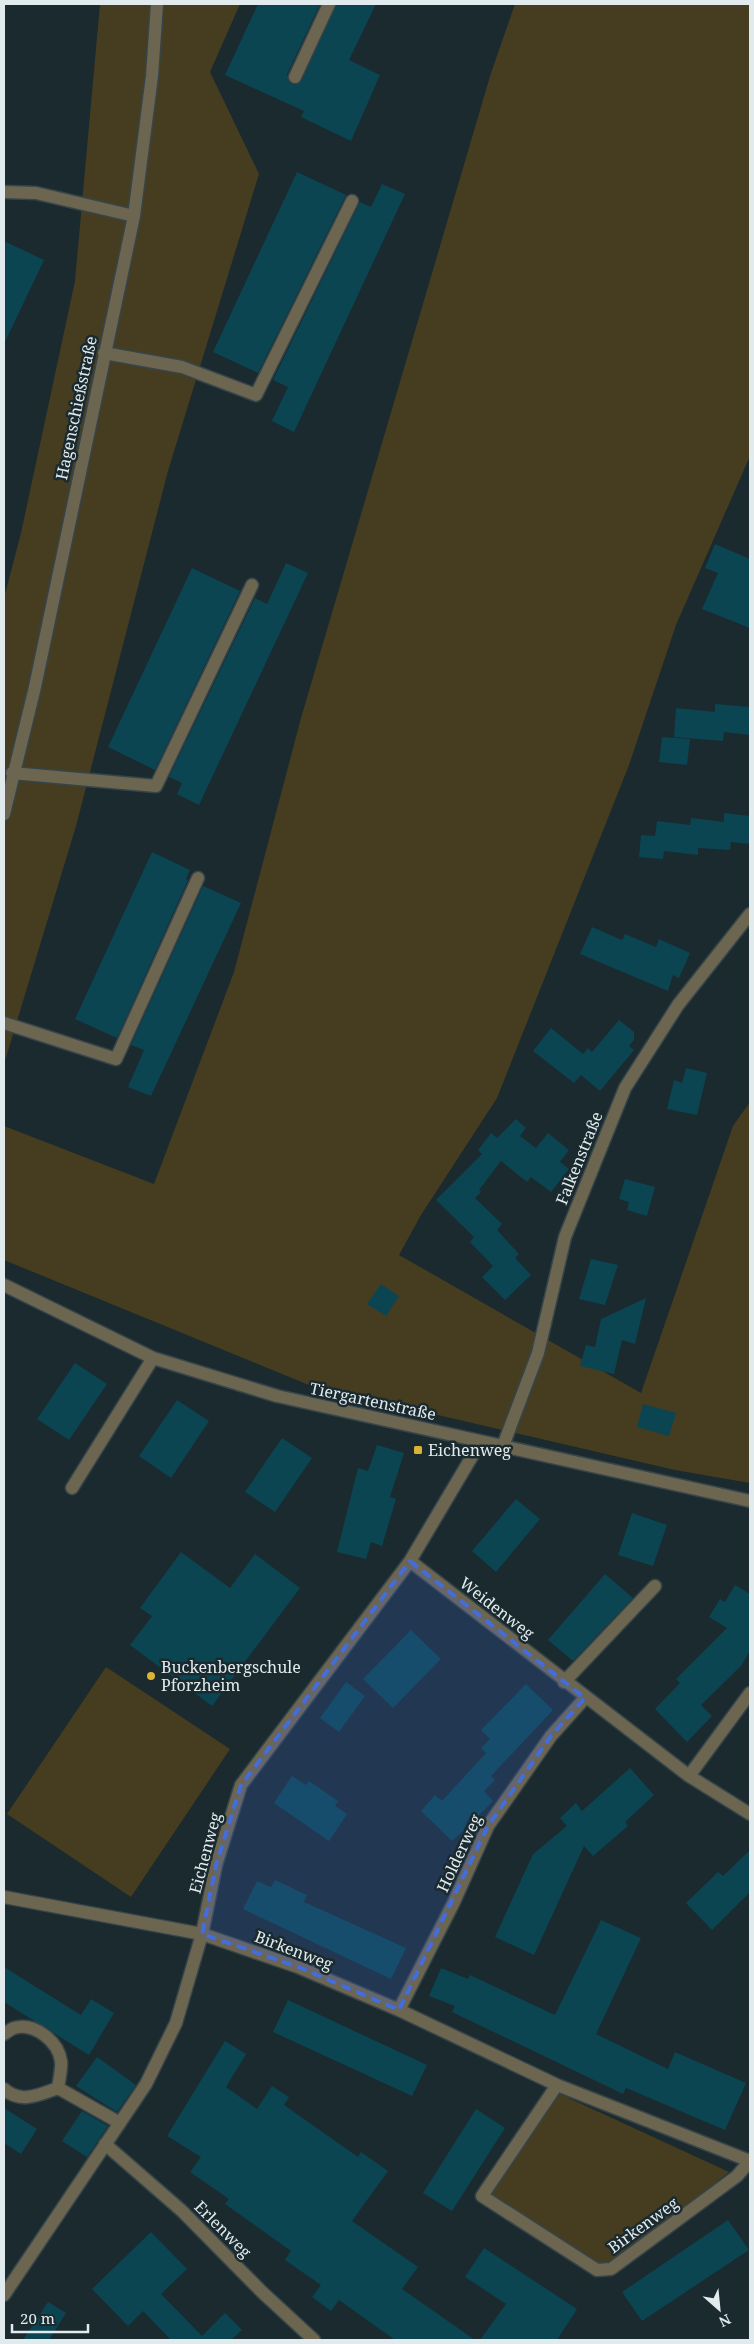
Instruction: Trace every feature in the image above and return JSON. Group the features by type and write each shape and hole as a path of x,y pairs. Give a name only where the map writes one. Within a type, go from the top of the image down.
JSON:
{"street":[{"name":"Hagenschießstraße","path":"4,814 12,773 34,687 134,216 152,76 157,4"},
{"path":"295,77 329,4"},
{"path":"4,192 36,193 134,216"},
{"path":"104,353 182,367 256,395 352,201"},
{"path":"12,773 156,786 252,585"},
{"path":"4,1023 116,1059 198,878"},
{"name":"Falkenstraße","path":"503,1446 538,1352 565,1237 625,1088 678,1005 750,914"},
{"name":"Tiergartenstraße","path":"4,1285 153,1358 277,1396 480,1443 503,1446 750,1501"},
{"path":"72,1488 153,1358"},
{"name":"Eichenweg","path":"4,2295 146,2084 176,2023 202,1934 216,1865 241,1785 410,1561 480,1443"},
{"name":"Weidenweg","path":"410,1561 564,1682 689,1776 750,1814"},
{"path":"564,1682 654,1586"},
{"path":"689,1776 750,1693"},
{"name":"Holderweg","path":"400,2010 454,1902 488,1826 551,1736 585,1698"},
{"name":"Birkenweg","path":"4,1897 202,1934 298,1967 400,2010 557,2085 750,2161 737,2176 611,2269 597,2270 482,2196 557,2085"},
{"path":"4,2034 15,2028 31,2029 45,2034 54,2045 61,2060 58,2088"},
{"path":"4,2089 15,2098 29,2098 58,2088 120,2122"},
{"name":"Erlenweg","path":"106,2144 182,2211 262,2292 314,2340"}],"highlighted area":[{"path":"410,1561 585,1698 551,1736 488,1826 399,2010 298,1967 202,1934 216,1865 241,1785"}],"shaded area":[{"path":"100,4 240,4 210,72 259,174 168,471 76,826 4,1064 4,598 21,533 75,281"},
{"path":"515,4 750,4 750,456 676,625 629,765 497,1098 421,1215 399,1255 641,1393 733,1126 750,1102 750,1483 675,1470 309,1385 4,1260 4,1126 154,1184 234,972 301,718 491,73"},
{"path":"106,1667 230,1749 131,1897 7,1814"},
{"path":"560,2094 729,2172 610,2267 597,2268 484,2196"}],"building":[{"path":"258,4 320,4 287,74 289,82 295,85 302,80 337,4 376,4 349,60 380,75 351,141 301,117 304,111 225,75"},
{"path":"297,172 346,195 258,373 213,352"},
{"path":"382,184 405,194 294,432 272,421 288,387 273,380 360,202 371,207"},
{"path":"4,241 44,260 4,344"},
{"path":"715,544 750,559 750,628 702,609 718,573 705,568"},
{"path":"286,563 308,573 199,805 177,794 182,783 169,777 255,598 267,604"},
{"path":"192,568 240,591 155,770 108,747"},
{"path":"715,704 750,707 750,735 724,732 723,741 674,737 676,708 715,712"},
{"path":"662,737 690,739 687,765 659,762"},
{"path":"724,813 750,816 750,844 731,842 730,850 698,848 698,855 664,851 663,859 639,857 641,835 655,836 657,821 690,825 691,818 724,822"},
{"path":"152,852 190,870 186,879 188,880 117,1038 75,1019"},
{"path":"203,886 241,903 151,1096 128,1087 144,1050 131,1045"},
{"path":"592,927 622,940 625,934 656,947 659,939 690,953 679,978 673,975 668,991 580,954"},
{"path":"619,1020 634,1032 634,1040 629,1046 634,1050 600,1091 581,1075 574,1083 533,1051 551,1028 583,1054 588,1048 592,1052"},
{"path":"686,1068 707,1073 697,1115 667,1109 674,1080 682,1083"},
{"path":"516,1119 526,1128 520,1136 536,1148 548,1133 569,1150 560,1162 569,1169 551,1192 531,1177 527,1182 501,1161 475,1198 502,1224 497,1230 519,1254 515,1258 531,1275 505,1300 482,1277 493,1266 470,1242 474,1237 436,1200 482,1154 478,1150 491,1133 497,1138"},
{"path":"625,1179 655,1187 647,1216 627,1210 629,1202 619,1199"},
{"path":"591,1259 618,1265 605,1305 579,1299"},
{"path":"381,1284 399,1296 386,1316 367,1304"},
{"path":"646,1298 635,1344 622,1340 614,1374 580,1366 586,1345 595,1347 601,1319"},
{"path":"75,1363 107,1384 69,1440 37,1419"},
{"path":"177,1400 209,1421 171,1478 139,1456"},
{"path":"643,1404 676,1413 669,1436 637,1427"},
{"path":"282,1438 312,1458 275,1512 245,1492"},
{"path":"377,1445 404,1453 390,1497 396,1499 382,1546 371,1542 366,1559 337,1552 358,1468 368,1471"},
{"path":"516,1499 540,1519 496,1572 472,1551"},
{"path":"632,1513 667,1525 653,1566 618,1555"},
{"path":"181,1552 230,1588 255,1554 300,1588 212,1706 130,1645 152,1616 140,1608"},
{"path":"605,1574 633,1598 573,1661 548,1640"},
{"path":"735,1585 750,1594 750,1651 741,1666 701,1705 712,1716 687,1742 655,1709 680,1683 676,1679 727,1628 709,1617 720,1599 725,1602"},
{"path":"411,1630 441,1659 393,1708 363,1679"},
{"path":"346,1682 365,1696 339,1732 320,1718"},
{"path":"526,1684 553,1710 491,1776 495,1780 484,1791 493,1801 476,1818 470,1815 463,1831 452,1841 421,1811 435,1795 442,1801 486,1753 481,1748 490,1739 481,1730"},
{"path":"630,1768 654,1795 625,1822 628,1826 593,1856 584,1846 534,1955 495,1937 533,1854 567,1826 560,1818 576,1803 582,1811"},
{"path":"292,1776 306,1785 309,1781 338,1801 335,1806 347,1814 329,1841 274,1803"},
{"path":"750,1850 750,1892 712,1930 686,1903 718,1872 723,1876"},
{"path":"275,1880 307,1895 304,1902 406,1948 391,1979 243,1909 257,1881 271,1887"},
{"path":"601,1920 641,1938 596,2034 668,2069 675,2052 746,2083 725,2130 626,2088 623,2094 452,2012 455,2006 429,1996 441,1968 468,1979 470,1975 555,2015"},
{"path":"4,1967 81,2015 91,1999 114,2013 89,2055 4,2002"},
{"path":"288,2000 427,2065 412,2096 273,2032"},
{"path":"225,2041 246,2054 226,2087 257,2109 272,2086 289,2097 284,2105 358,2157 361,2152 388,2171 352,2221 418,2267 402,2289 475,2340 395,2340 339,2300 331,2311 312,2297 321,2285 285,2260 291,2251 225,2204 229,2199 190,2172 201,2157 167,2136"},
{"path":"97,2057 136,2085 117,2112 76,2086"},
{"path":"4,2108 37,2129 21,2154 4,2143"},
{"path":"476,2109 505,2128 452,2211 423,2193"},
{"path":"82,2111 108,2126 87,2157 62,2141"},
{"path":"728,2220 749,2250 642,2321 622,2292"},
{"path":"151,2232 187,2269 161,2294 202,2336 225,2313 242,2330 231,2340 171,2340 143,2311 128,2326 92,2289"},
{"path":"484,2248 577,2309 557,2340 480,2340 506,2304 465,2277"},
{"path":"48,2302 66,2313 49,2340 23,2340"}],"place":[{"name":"Eichenweg","path":"418,1450"},
{"name":"Buckenbergschule Pforzheim","path":"151,1676"}]}
